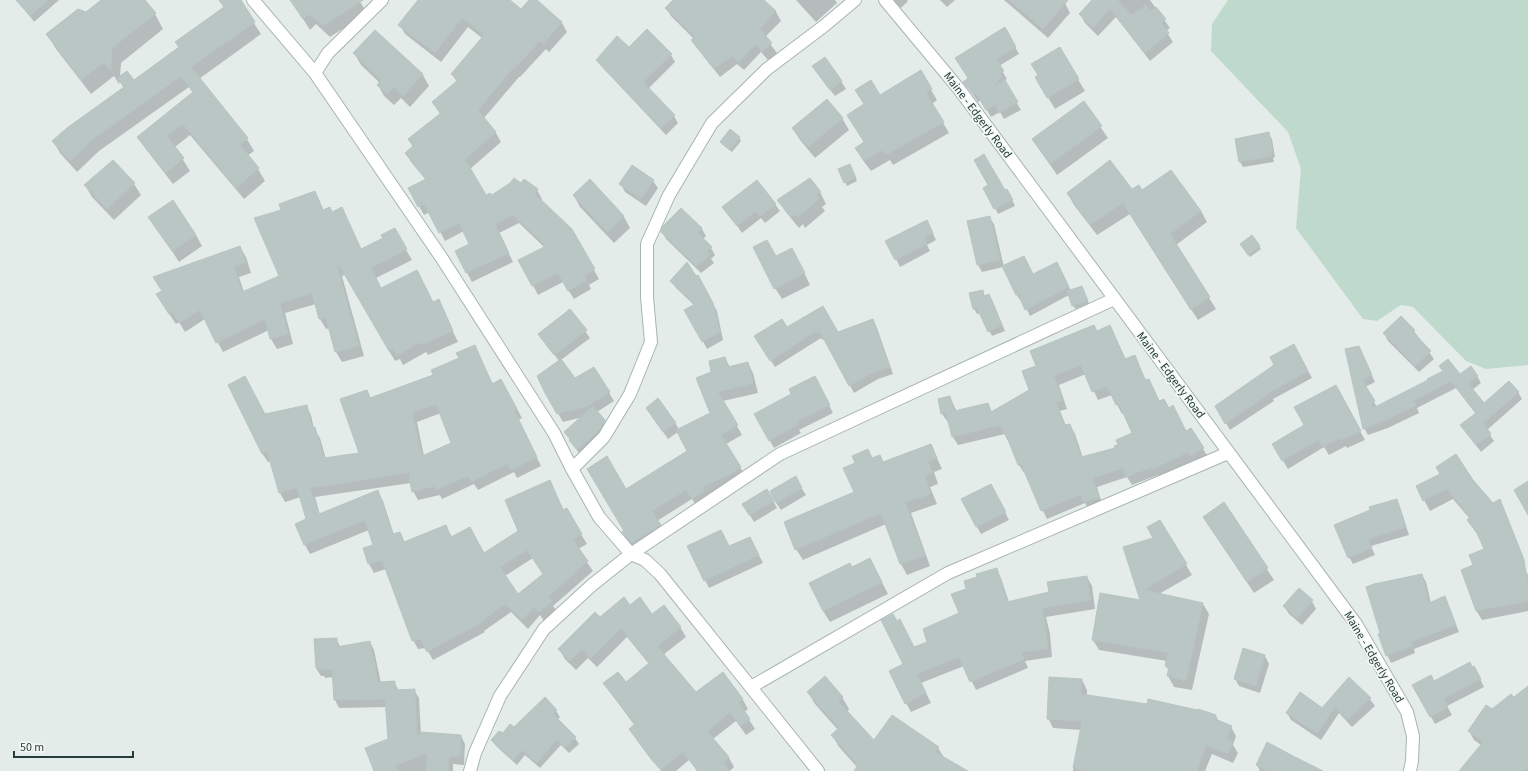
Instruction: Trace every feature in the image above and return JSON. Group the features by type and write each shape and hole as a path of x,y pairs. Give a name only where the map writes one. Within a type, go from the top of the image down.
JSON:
{"street":[{"path":"253,0 315,74 441,257 554,433 572,470 599,517 631,554 645,560 660,574 818,771"},
{"path":"315,74 328,53 382,0"},
{"path":"572,470 604,437 630,394 650,342 647,297 647,244 669,195 712,123 767,69 824,26 855,0"},
{"name":"Maine - Edgerly Road","path":"886,0 959,90 1356,624 1407,712 1413,736 1410,771"},
{"path":"470,771 474,753 500,696 544,629 592,585 631,554 780,454 1114,299"},
{"path":"751,687 948,573 1228,453"}],"green space":[{"path":"1228,0 1528,0 1528,365 1486,369 1466,361 1413,307 1401,305 1377,321 1363,319 1296,228 1301,169 1288,132 1211,51 1212,24"}],"building":[{"path":"16,0 48,0 30,16"},
{"path":"101,0 145,0 156,13 112,48 111,71 104,62 81,80 46,34 78,9 86,12"},
{"path":"219,0 241,0 255,22 191,67 248,138 240,145 259,168 236,188 183,124 167,136 184,158 166,173 137,137 193,92 181,76 92,140 70,161 52,141 67,128 124,87 117,78 127,71 134,80 179,47 175,42 224,7"},
{"path":"290,0 363,0 323,26 309,14 303,19"},
{"path":"418,0 510,0 521,9 529,0 537,0 562,22 543,44 540,41 514,69 513,68 478,110 496,132 465,159 486,195 490,193 492,195 510,183 514,178 521,183 524,179 538,189 535,194 572,229 595,269 585,275 587,280 568,291 558,273 532,286 518,260 546,246 513,215 495,224 509,253 466,273 455,251 469,244 459,223 439,233 424,204 418,207 408,188 426,179 405,153 413,146 408,139 441,113 432,102 458,80 451,74 484,35 462,18 435,53 398,25"},
{"path":"673,0 764,0 776,11 760,29 772,43 762,52 756,44 738,62 732,56 714,69 691,40 695,37 665,8"},
{"path":"1009,0 1068,0 1043,29"},
{"path":"1092,0 1119,0 1118,1 1132,15 1146,5 1151,11 1156,7 1166,19 1161,23 1169,33 1145,53 1110,9 1093,28 1079,14"},
{"path":"1005,27 1016,47 996,59 1004,71 1000,73 1002,76 993,87 1005,80 1018,102 999,113 995,105 986,110 976,93 974,95 963,82 968,78 955,58"},
{"path":"647,29 672,54 643,82 675,115 661,128 596,60 617,36 629,47"},
{"path":"375,30 423,74 403,96 394,87 387,94 377,85 381,80 353,53"},
{"path":"1060,47 1079,79 1047,98 1035,77 1038,75 1031,64"},
{"path":"825,57 842,81 830,90 812,66"},
{"path":"921,70 932,89 926,93 944,122 886,155 883,150 864,161 855,148 864,142 847,115 864,104 855,90 871,80 880,95"},
{"path":"827,99 843,118 808,147 792,128"},
{"path":"1084,101 1102,126 1050,164 1032,139"},
{"path":"730,129 740,137 730,150 720,142"},
{"path":"1269,132 1273,151 1271,152 1271,156 1239,162 1235,139"},
{"path":"984,154 1005,190 1007,189 1013,200 994,209 983,188 988,185 974,160"},
{"path":"113,160 135,183 107,209 84,185"},
{"path":"1110,160 1132,189 1139,185 1142,190 1171,170 1201,211 1170,234 1210,297 1191,310 1123,203 1090,225 1067,193"},
{"path":"850,164 856,178 844,183 838,169"},
{"path":"632,165 654,180 641,199 619,184"},
{"path":"810,178 821,192 816,195 819,199 798,217 796,214 791,217 777,200"},
{"path":"590,179 624,216 607,232 573,195"},
{"path":"757,180 776,204 760,216 756,211 737,226 722,207"},
{"path":"315,191 323,210 330,207 332,212 342,207 361,249 383,238 381,235 395,228 407,249 371,268 381,288 417,270 433,302 439,299 453,331 422,345 420,342 397,356 393,349 389,351 339,265 337,266 359,346 335,352 326,318 319,319 312,293 280,303 288,334 270,339 265,319 216,343 200,310 179,323 172,312 169,314 156,294 162,291 153,277 240,246 246,263 234,267 242,292 279,276 254,218 281,210 279,204"},
{"path":"173,200 196,235 172,251 148,217"},
{"path":"681,208 702,228 698,233 712,247 707,251 710,255 696,266 661,232 663,226"},
{"path":"990,216 1000,260 977,265 967,221"},
{"path":"927,220 933,233 924,237 927,244 895,260 885,241"},
{"path":"1252,235 1260,246 1248,255 1240,244"},
{"path":"767,240 776,256 792,248 805,273 774,289 753,247"},
{"path":"1024,256 1033,274 1057,262 1069,287 1025,310 1018,294 1016,295 1002,266"},
{"path":"687,262 696,276 698,275 713,303 720,332 702,342 684,310 695,304 670,281"},
{"path":"1082,286 1088,301 1072,306 1067,291"},
{"path":"983,290 984,296 989,294 1002,325 988,332 977,308 973,309 969,293"},
{"path":"823,306 838,332 873,319 890,367 874,372 849,386 820,332 817,333 816,331 770,361 754,336 782,319 787,327"},
{"path":"570,309 587,330 554,355 538,334"},
{"path":"1401,316 1415,330 1413,332 1431,351 1415,366 1383,333"},
{"path":"1094,325 1097,331 1110,325 1125,359 1135,355 1145,380 1149,379 1159,401 1164,399 1169,408 1173,405 1186,431 1191,428 1204,448 1190,456 1188,452 1153,469 1152,467 1126,477 1123,468 1093,478 1099,498 1083,502 1081,494 1041,511 1021,464 1018,465 1009,442 1000,425 952,437 946,413 988,403 991,412 1029,390 1022,371 1036,366 1030,351","holes":["1081,365 1092,392 1107,386 1116,405 1119,404 1132,433 1116,440 1118,445 1114,446 1115,448 1081,457 1070,424 1065,425 1056,402 1063,400 1054,376"]},
{"path":"1294,344 1308,371 1270,392 1225,424 1215,406 1274,365 1270,357"},
{"path":"475,345 492,384 501,379 517,409 514,410 537,457 511,470 508,463 471,482 468,476 436,490 435,486 412,492 409,473 310,488 319,514 378,490 393,534 400,532 404,542 446,525 451,537 470,527 484,553 518,531 505,500 550,480 563,510 567,508 582,534 573,540 588,561 548,597 552,602 538,612 534,607 522,620 505,604 480,622 481,623 427,652 420,639 412,641 382,560 368,564 363,548 373,545 365,520 304,545 295,524 306,519 297,488 279,493 267,451 262,454 228,385 245,376 265,414 307,405 312,428 315,427 324,458 359,453 340,399 367,390 370,398 433,375 431,370 459,358 456,353","holes":["436,404 451,443 422,456 412,413","527,550 543,574 518,594 500,567"]},
{"path":"1359,346 1372,375 1362,380 1375,401 1371,405 1373,408 1443,371 1439,366 1448,359 1460,374 1471,366 1478,376 1468,383 1484,403 1509,381 1519,392 1483,423 1491,434 1476,445 1460,425 1476,413 1451,381 1413,401 1416,405 1384,421 1363,429 1345,349"},
{"path":"725,357 728,367 748,362 753,383 718,392 738,425 721,435 741,467 703,487 705,490 692,499 686,490 652,511 661,525 631,543 622,532 624,531 587,469 607,456 626,489 687,451 676,430 710,413 696,378 711,372 709,361"},
{"path":"561,359 575,378 594,367 610,392 588,406 557,414 537,376"},
{"path":"815,376 830,405 796,422 798,425 769,441 754,414 791,394 789,389"},
{"path":"1336,385 1361,431 1341,440 1340,438 1323,447 1318,440 1282,461 1272,444 1304,425 1294,407"},
{"path":"950,396 954,411 941,414 938,399"},
{"path":"658,398 676,423 663,432 646,408"},
{"path":"593,406 605,420 601,428 577,450 564,432"},
{"path":"931,444 937,458 928,462 933,473 925,476 931,494 905,502 925,556 900,564 881,513 795,550 784,522 854,492 843,468 855,463 852,456 868,449 872,458 880,455 883,462"},
{"path":"1456,454 1473,480 1493,503 1500,499 1524,561 1528,584 1528,601 1476,611 1461,570 1473,565 1469,555 1484,549 1477,533 1467,520 1470,517 1447,489 1423,501 1416,486 1440,474 1436,467"},
{"path":"796,476 802,488 776,503 770,491"},
{"path":"1528,481 1528,515 1514,490"},
{"path":"991,484 1006,512 976,527 961,499"},
{"path":"767,489 774,501 749,515 742,504"},
{"path":"1397,499 1406,527 1368,539 1372,548 1348,558 1334,525 1370,510 1369,507"},
{"path":"1224,502 1268,568 1247,582 1203,517"},
{"path":"1160,520 1187,564 1144,590 1203,603 1186,681 1167,676 1169,667 1165,666 1168,653 1092,640 1100,593 1140,600 1123,547 1153,538 1147,527"},
{"path":"721,530 729,546 750,537 759,555 704,581 687,546"},
{"path":"870,558 882,582 823,611 809,583 850,563 852,567"},
{"path":"997,568 1007,602 1049,592 1047,582 1087,576 1091,600 1042,608 1048,649 1021,652 1024,659 970,682 959,657 917,674 926,693 905,704 889,671 903,664 881,620 893,614 897,621 900,619 914,647 927,642 923,629 959,613 951,594 966,589 964,581 977,577 976,574"},
{"path":"1422,574 1429,603 1445,596 1456,625 1411,642 1412,646 1386,656 1378,634 1380,633 1366,587"},
{"path":"1299,588 1313,600 1297,618 1283,606"},
{"path":"624,597 630,605 640,597 652,614 664,605 681,627 657,646 696,692 723,672 743,699 739,703 750,719 740,726 730,712 707,731 729,757 723,763 729,771 698,771 683,752 661,770 651,759 629,729 635,724 603,683 618,672 626,682 649,663 621,628 591,658 582,649 570,661 558,649 595,612 600,617"},
{"path":"337,638 337,647 370,641 378,682 395,681 395,690 415,689 417,737 422,732 461,735 460,757 449,756 448,771 426,771 427,753 395,766 398,771 374,771 365,748 388,739 385,699 334,700 332,669 319,670 319,668 316,668 314,639"},
{"path":"1243,648 1265,655 1256,686 1234,679"},
{"path":"1470,662 1481,679 1444,698 1448,707 1430,717 1412,685 1431,675 1434,681"},
{"path":"825,676 843,697 838,701 874,740 892,715 939,747 935,752 968,771 854,771 858,765 831,735 839,728 807,692"},
{"path":"1049,677 1082,679 1081,694 1147,704 1148,699 1198,709 1216,715 1215,719 1232,726 1226,739 1233,742 1228,754 1206,745 1197,771 1086,771 1073,768 1082,721 1047,719"},
{"path":"1349,677 1371,698 1347,720 1335,707 1317,733 1286,713 1300,692 1321,707 1321,709"},
{"path":"1528,686 1528,768 1523,771 1459,771 1483,742 1468,731 1486,705 1492,709 1511,694 1514,697"},
{"path":"545,697 557,710 553,714 576,737 565,748 557,739 537,763 522,750 513,760 491,740 499,731 503,733 510,724 514,727"},
{"path":"1267,742 1323,771 1268,771 1256,765"}]}
